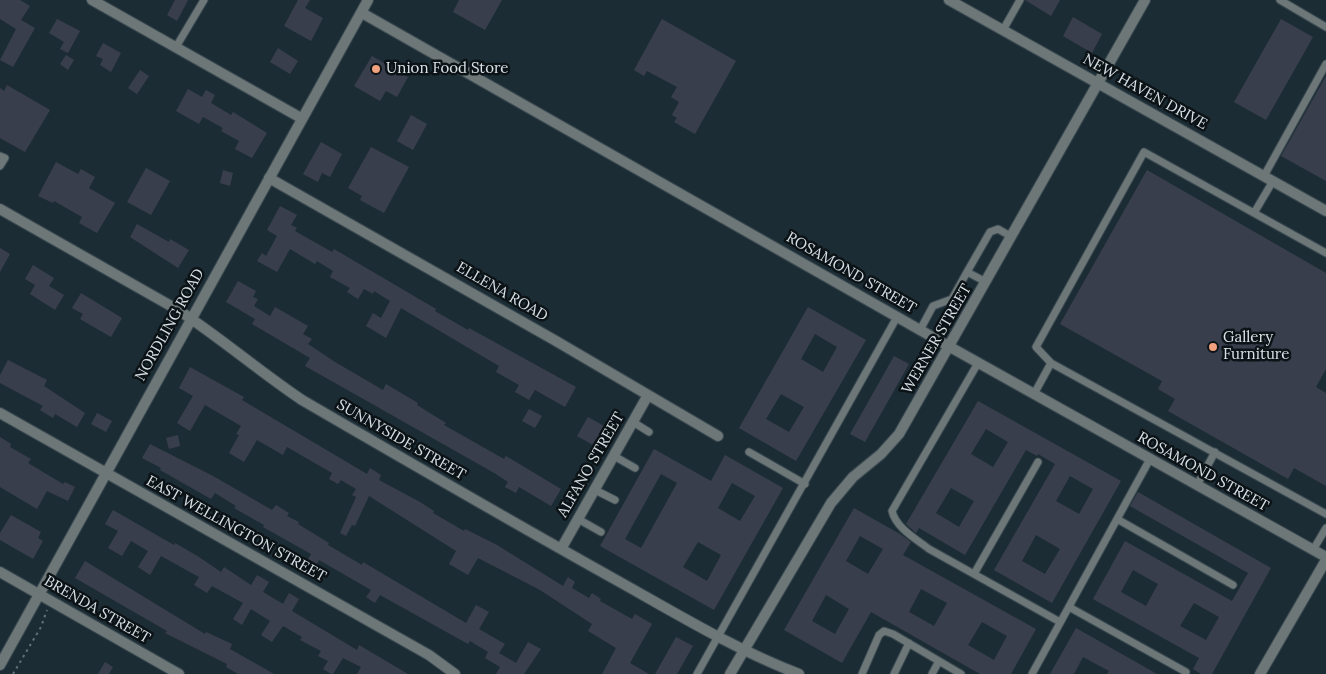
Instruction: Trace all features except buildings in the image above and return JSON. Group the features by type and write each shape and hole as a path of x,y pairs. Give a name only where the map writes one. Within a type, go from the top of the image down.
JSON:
{"street":[{"path":"92,0 301,118"},
{"name":"NORDLING ROAD","path":"0,665 190,318 368,0"},
{"name":"NEW HAVEN DRIVE","path":"949,0 1326,210"},
{"name":"WERNER STREET","path":"730,674 831,503 853,477 881,454 899,434 1145,0"},
{"name":"ROSAMOND STREET","path":"362,13 978,363 1326,558"},
{"name":"ELLENA ROAD","path":"269,178 718,436"},
{"name":"SUNNYSIDE STREET","path":"0,209 190,318 302,400 561,550 720,638 761,660 800,674"},
{"name":"ALFANO STREET","path":"561,550 648,395"},
{"name":"EAST WELLINGTON STREET","path":"0,413 429,655 456,674"},
{"path":"1260,674 1326,558"},
{"name":"BRENDA STREET","path":"0,572 179,674"}],"lane":[{"path":"176,48 204,0"},
{"path":"1003,30 1020,0"},
{"path":"1280,0 1326,27"},
{"path":"1254,213 1326,64"},
{"path":"1326,253 1144,152 1036,347 1051,363 1326,514"},
{"path":"0,156 5,158 0,166"},
{"path":"920,330 933,306 952,299 990,232 998,229 1012,237"},
{"path":"967,272 986,282"},
{"path":"697,674 720,638 897,317"},
{"path":"978,363 892,511 894,518 909,535 929,549 1060,622"},
{"path":"1034,394 1051,363"},
{"path":"633,422 649,432"},
{"path":"749,452 805,484"},
{"path":"1197,485 1214,452"},
{"path":"614,456 635,468"},
{"path":"1032,674 1150,459"},
{"path":"974,574 1038,462"},
{"path":"595,490 615,500"},
{"path":"578,519 601,532"},
{"path":"1117,519 1233,585"},
{"path":"1313,550 1326,528"},
{"path":"1069,607 1186,672"},
{"path":"862,674 879,635 884,631 909,643 960,674"},
{"path":"894,674 909,643"},
{"path":"932,674 939,661"}],"path":[{"path":"13,674 41,627 48,605"}],"place":[{"name":"Union Food Store","path":"376,69"},
{"name":"Gallery Furniture","path":"1213,347"}]}
